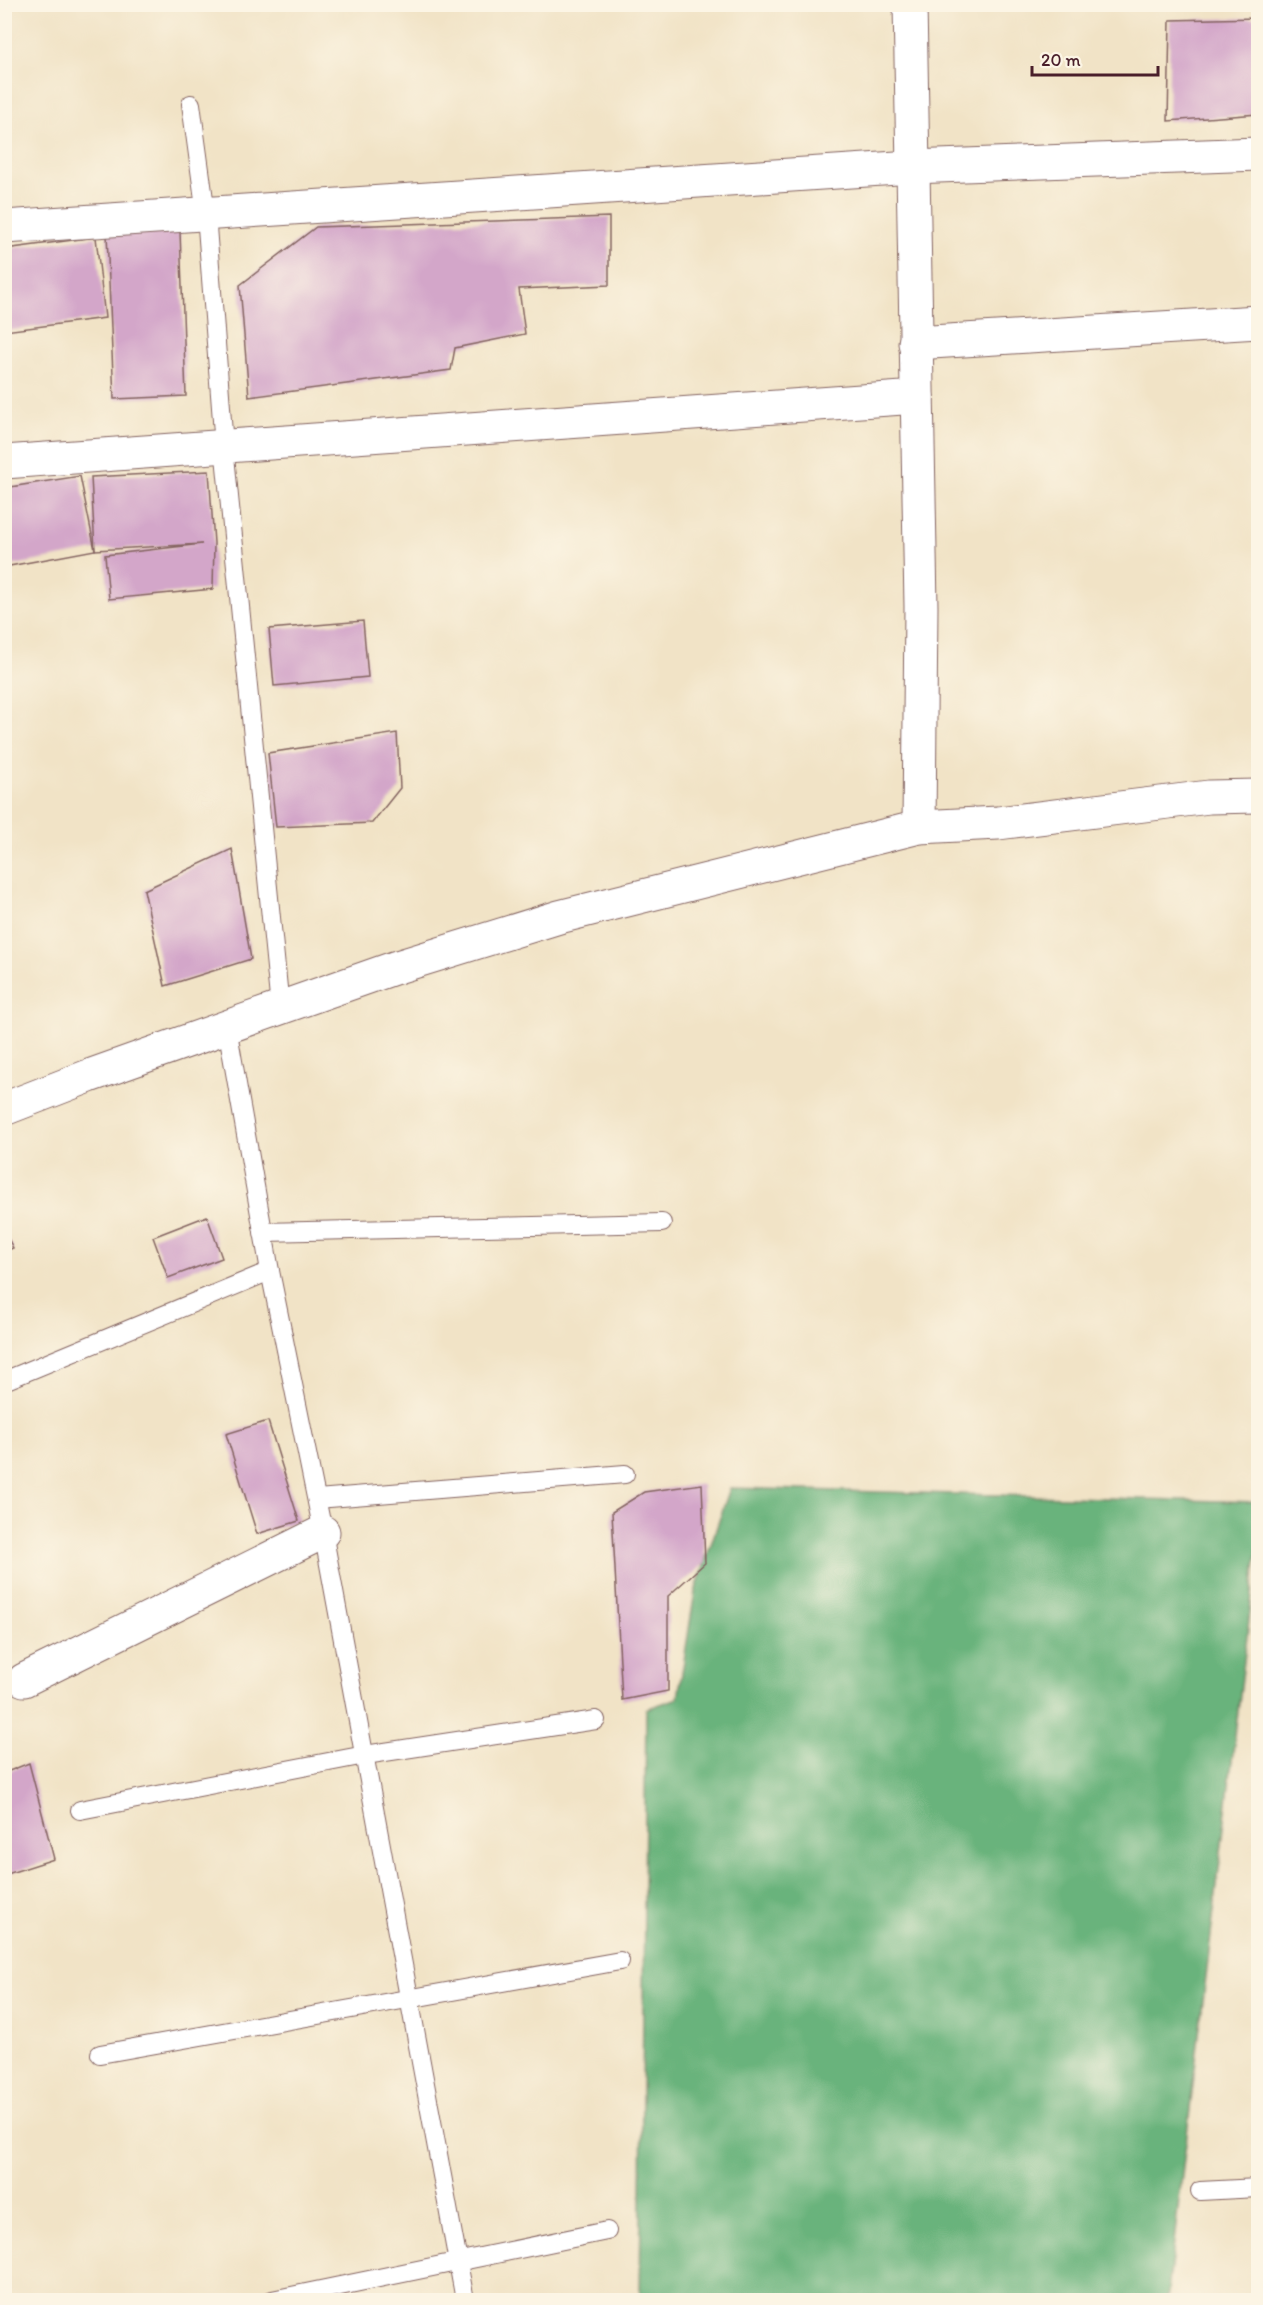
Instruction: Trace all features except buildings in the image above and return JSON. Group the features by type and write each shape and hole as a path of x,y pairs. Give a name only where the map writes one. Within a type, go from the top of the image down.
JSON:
{"street":[{"path":"909,4 921,607 919,827"},
{"path":"4,227 912,167 1258,154"},
{"path":"915,343 1258,322"},
{"path":"4,462 916,397"},
{"path":"4,1109 89,1076 394,968 559,917 919,827 998,823 1209,797 1258,795"},
{"path":"24,1680 323,1533"}],"lane":[{"path":"191,104 206,214 224,446 280,1008"},
{"path":"227,1027 270,1272 317,1499 465,2301"},
{"path":"263,1232 662,1223"},
{"path":"4,1380 270,1272"},
{"path":"317,1499 625,1474"},
{"path":"80,1810 365,1755 597,1720"},
{"path":"100,2054 620,1961"},
{"path":"1200,2191 1258,2188"},
{"path":"272,2301 458,2260 607,2231"}],"green space":[{"path":"730,1488 1258,1502 1258,1545 1167,2300 640,2300 646,1709 678,1698 695,1592"}]}
